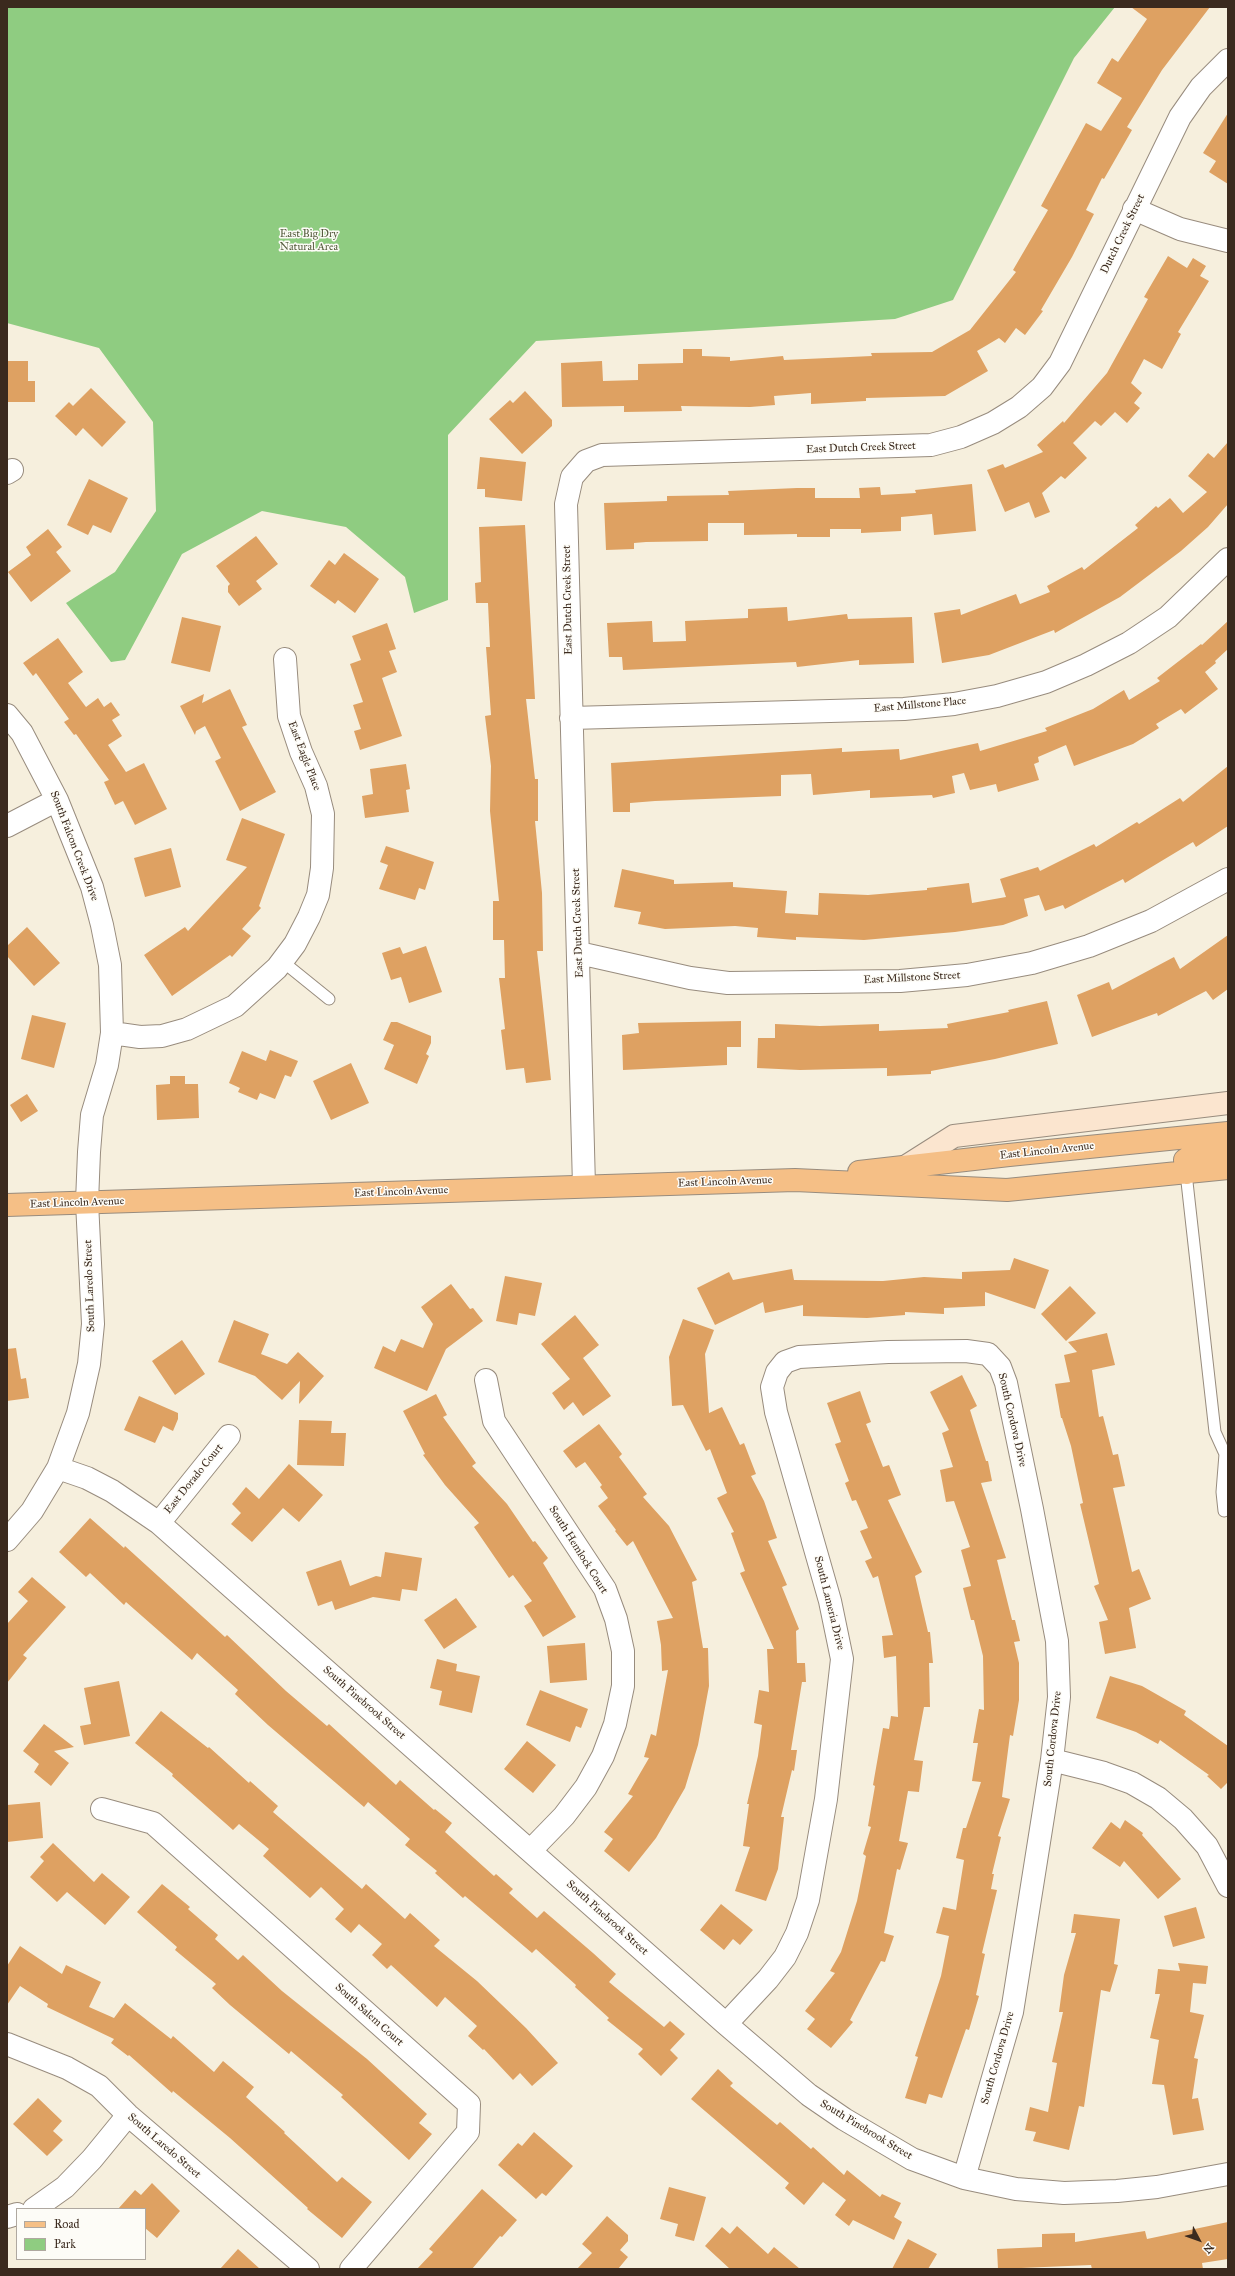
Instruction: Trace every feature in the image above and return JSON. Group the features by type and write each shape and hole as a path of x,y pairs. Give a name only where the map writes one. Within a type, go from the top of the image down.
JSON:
{"main road":[{"path":"905,1167 954,1136 1228,1103"},
{"name":"East Lincoln Avenue","path":"795,1180 1228,1133"},
{"path":"1186,1173 1185,1160 1195,1153 1228,1149"},
{"name":"East Lincoln Avenue","path":"7,1205 795,1180 1007,1190 1228,1168"}],"street":[{"name":"Dutch Creek Street","path":"1019,407 1042,388 1060,363 1180,117 1200,87 1228,60"},
{"path":"1134,209 1180,229 1228,241"},
{"name":"East Dutch Creek Street","path":"584,1186 566,504 572,477 586,461 602,455 931,445 961,437 994,423 1019,407"},
{"name":"East Millstone Place","path":"571,718 904,709 954,704 997,696 1046,682 1086,665 1129,643 1168,617 1228,559"},
{"name":"East Eagle Place","path":"112,1033 140,1037 162,1036 187,1029 235,1006 282,961 295,944 309,918 318,895 322,868 323,814 316,786 301,752 289,716 285,659"},
{"name":"South Falcon Creek Drive","path":"7,715 22,733 57,800 92,887 102,924 110,965 112,1033 107,1065 92,1115 87,1202"},
{"path":"7,826 57,800"},
{"name":"East Millstone Street","path":"579,953 690,978 728,983 900,981 968,975 1032,963 1089,946 1151,921 1228,879"},
{"name":"South Laredo Street","path":"7,1540 32,1511 58,1468 78,1413 89,1364 93,1324 87,1202"},
{"name":"South Cordova Drive","path":"888,1352 966,1351 988,1354 1000,1367 1006,1383 1057,1641 1059,1697 1052,1760 1012,2012 964,2178"},
{"name":"South Lameria Drive","path":"726,2024 768,1979 785,1957 797,1933 808,1900 826,1799 842,1659 830,1601 776,1412 772,1387 777,1372 785,1362 799,1357 888,1352"},
{"name":"South Hemlock Court","path":"486,1380 494,1421 605,1589 616,1619 623,1651 624,1686 615,1724 603,1756 586,1787 564,1816 531,1850"},
{"name":"East Dorado Court","path":"159,1523 229,1436"},
{"name":"South Pinebrook Street","path":"58,1468 86,1478 112,1491 159,1523 531,1850 726,2024 809,2095 844,2120 912,2159 964,2178 1016,2189 1064,2193 1144,2188 1228,2174"},
{"path":"1052,1760 1104,1773 1132,1783 1158,1798 1182,1819 1207,1846 1228,1886"},
{"name":"South Salem Court","path":"102,1808 153,1822 469,2104 468,2132 351,2269"},
{"name":"South Laredo Street","path":"7,2044 67,2068 99,2086 128,2115 308,2269"},
{"path":"35,2208 65,2187 92,2159 128,2115"}],"lane":[{"path":"282,961 329,999"},
{"path":"1186,1173 1215,1432 1227,1454 1222,1492 1224,1511"}],"green space":[{"name":"East Big Dry Natural Area","path":"7,7 1115,7 1074,58 953,300 895,319 536,341 448,435 448,600 414,613 405,577 346,527 262,511 182,554 125,660 111,662 66,603 115,572 156,511 153,422 99,348 7,323"}],"building":[{"path":"1131,7 1210,7 1162,70 1127,127 1132,130 1104,179 1102,178 1086,210 1094,214 1072,257 1041,310 1043,311 1025,335 1016,328 1005,343 999,338 977,351 988,371 945,396 866,398 866,401 811,404 811,393 774,396 775,405 750,407 681,406 682,411 624,412 624,406 562,407 561,363 602,361 603,381 638,380 638,364 683,363 683,349 702,349 702,356 730,357 730,361 783,356 784,360 872,356 871,353 932,352 970,330 1016,272 1013,270 1048,210 1041,206 1086,123 1101,131 1122,98 1097,83 1112,58 1118,62 1147,19"},
{"path":"1228,113 1228,184 1209,172 1216,161 1203,153"},
{"path":"1168,256 1187,268 1193,258 1206,266 1200,276 1209,281 1178,332 1181,334 1162,369 1144,359 1131,383 1142,393 1134,403 1140,408 1127,423 1115,412 1101,426 1095,421 1073,443 1087,458 1065,479 1061,476 1042,493 1050,512 1035,518 1029,502 1005,512 987,470 1003,464 1005,468 1043,452 1037,445 1063,421 1064,423 1107,373 1148,299 1144,297"},
{"path":"7,361 28,361 28,381 35,381 35,402 7,402"},
{"path":"91,388 126,422 102,447 83,428 76,436 55,416 69,402 73,406"},
{"path":"525,391 552,420 552,426 522,454 489,419 510,400 513,403"},
{"path":"1228,442 1228,504 1208,527 1181,551 1120,597 1055,633 1054,630 989,655 942,663 934,613 960,609 961,615 1016,594 1020,604 1050,592 1047,586 1082,567 1084,570 1138,528 1135,525 1156,506 1158,508 1170,498 1183,513 1207,492 1188,476 1208,453 1214,458"},
{"path":"480,457 526,462 522,501 485,497 485,489 477,489"},
{"path":"89,479 128,498 111,533 93,525 88,535 67,525"},
{"path":"972,484 976,531 934,535 932,514 901,517 901,531 861,533 861,529 830,529 830,537 797,537 797,534 744,535 744,523 708,523 708,541 634,543 634,549 606,550 604,503 667,501 667,496 729,495 728,491 797,488 815,488 815,498 860,498 859,488 880,487 881,495 916,493 915,490"},
{"path":"525,525 535,699 526,699 535,779 538,779 538,821 535,821 542,893 543,951 537,951 551,1080 526,1083 524,1068 506,1070 501,1030 505,1029 499,978 505,978 504,940 493,940 493,901 499,901 490,811 491,766 485,716 491,715 486,647 490,647 488,603 476,603 475,583 481,582 479,527"},
{"path":"48,529 62,547 56,552 71,571 31,602 8,572 31,555 26,547"},
{"path":"256,536 278,564 256,581 262,589 239,606 228,592 228,586 230,584 216,566"},
{"path":"344,553 379,579 355,613 338,600 335,604 310,586 329,560 335,565"},
{"path":"787,607 788,621 847,614 848,619 912,617 914,663 859,665 859,660 797,667 796,662 623,670 622,657 609,657 607,623 652,621 653,642 686,641 685,621 748,618 748,609"},
{"path":"182,617 221,626 210,672 171,663"},
{"path":"1228,621 1228,649 1215,661 1216,663 1205,672 1218,689 1185,714 1181,709 1156,724 1159,728 1133,744 1074,766 1066,745 1038,757 1039,762 1034,764 1039,780 998,792 996,784 970,790 964,773 952,776 955,793 933,798 932,795 870,798 870,790 813,795 811,774 781,775 781,796 630,803 630,812 613,812 611,763 842,748 842,752 899,749 900,760 978,743 980,751 1047,731 1045,728 1093,709 1124,690 1129,700 1160,681 1157,678 1201,644 1202,645"},
{"path":"387,623 396,649 389,651 397,672 382,678 402,736 360,750 354,731 361,729 353,705 363,702 350,664 361,660 352,636"},
{"path":"58,638 83,672 68,683 86,707 98,698 104,707 111,702 120,715 112,720 122,736 108,745 126,772 144,763 167,809 135,825 123,801 115,805 104,782 109,780 76,734 74,735 64,722 69,719 36,673 33,676 23,663"},
{"path":"230,689 247,725 242,727 276,792 240,811 215,761 221,758 205,726 196,731 195,735 180,706 204,694 202,703"},
{"path":"406,764 410,789 406,790 409,812 365,818 362,796 373,794 370,769"},
{"path":"1228,766 1228,826 1196,847 1193,842 1125,883 1123,879 1065,909 1063,905 1045,911 1039,895 1024,899 1028,916 1003,925 955,932 864,940 796,937 796,940 757,937 758,928 735,926 665,929 638,924 641,912 614,907 622,869 674,880 674,884 733,882 733,887 787,891 785,913 818,915 819,893 868,895 927,890 927,888 969,883 972,903 1006,897 1000,879 1038,867 1040,871 1094,844 1096,847 1137,822 1139,824 1180,798 1183,802"},
{"path":"242,818 285,834 259,906 261,908 242,929 251,936 232,957 230,955 172,996 144,955 185,927 188,931 247,867 226,860"},
{"path":"386,846 434,862 425,890 419,888 415,900 379,889 388,865 380,862"},
{"path":"171,848 181,887 145,897 134,858"},
{"path":"27,927 60,963 34,986 7,956 7,946"},
{"path":"1228,935 1228,989 1213,1000 1206,991 1158,1016 1157,1013 1092,1037 1077,995 1109,982 1112,990 1174,957 1180,969"},
{"path":"426,946 442,992 409,1003 401,977 391,980 382,953 400,947 403,954"},
{"path":"1047,1001 1058,1044 995,1059 931,1071 931,1074 887,1076 887,1068 800,1070 757,1068 758,1038 775,1038 775,1024 820,1026 879,1024 879,1031 948,1028 947,1024 1009,1012 1008,1010"},
{"path":"32,1015 66,1023 54,1068 21,1059"},
{"path":"741,1021 741,1047 727,1047 727,1065 623,1070 622,1035 639,1033 638,1023"},
{"path":"391,1022 397,1022 431,1036 431,1043 426,1054 429,1056 417,1084 384,1069 394,1045 383,1040"},
{"path":"270,1050 298,1061 291,1077 285,1075 275,1099 260,1093 257,1100 238,1092 240,1088 229,1083 242,1051 266,1061"},
{"path":"351,1063 369,1103 331,1120 313,1081"},
{"path":"170,1076 185,1076 185,1084 198,1084 199,1118 157,1120 156,1085 170,1084"},
{"path":"27,1094 38,1111 21,1122 10,1105"},
{"path":"1014,1258 1049,1270 1035,1309 985,1292 985,1306 944,1308 944,1314 905,1312 905,1315 867,1318 803,1316 803,1305 765,1313 763,1302 715,1325 697,1288 729,1272 733,1280 792,1269 794,1280 883,1281 924,1277 962,1279 962,1272 1010,1270"},
{"path":"505,1276 542,1283 535,1316 519,1313 517,1325 496,1321"},
{"path":"451,1284 470,1309 473,1308 483,1321 446,1349 427,1391 374,1368 383,1346 395,1352 401,1339 423,1348 433,1324 421,1307"},
{"path":"1070,1286 1096,1313 1066,1341 1041,1314"},
{"path":"575,1315 599,1345 583,1358 611,1396 583,1416 573,1402 564,1410 552,1393 570,1379 541,1344"},
{"path":"683,1319 714,1330 705,1354 709,1413 722,1407 740,1445 744,1443 756,1474 751,1476 764,1501 777,1538 768,1541 787,1585 782,1587 799,1629 796,1631 797,1663 805,1663 806,1682 802,1682 791,1750 797,1750 794,1771 792,1770 781,1817 784,1817 778,1869 766,1901 735,1891 750,1847 743,1846 749,1804 747,1804 758,1756 762,1725 754,1723 759,1690 769,1692 767,1649 774,1649 740,1573 745,1571 731,1533 734,1532 717,1498 727,1493 710,1449 706,1451 683,1405 672,1406 669,1357"},
{"path":"234,1320 269,1334 261,1354 287,1364 298,1352 324,1376 299,1404 300,1381 282,1400 255,1376 218,1362"},
{"path":"1107,1333 1115,1365 1092,1370 1099,1417 1103,1416 1113,1455 1118,1454 1125,1486 1113,1488 1132,1572 1139,1569 1151,1599 1129,1608 1136,1648 1105,1654 1099,1622 1108,1620 1094,1586 1099,1584 1080,1504 1083,1503 1071,1446 1061,1418 1055,1384 1070,1382 1064,1355 1077,1352 1068,1342"},
{"path":"182,1340 205,1374 175,1395 152,1361"},
{"path":"16,1348 21,1379 26,1378 29,1398 7,1401 7,1349"},
{"path":"962,1375 977,1406 970,1410 986,1461 988,1461 992,1481 981,1483 1006,1558 997,1560 1012,1620 1015,1620 1020,1641 1014,1642 1019,1663 1019,1700 1013,1736 1010,1735 1002,1797 1010,1799 998,1836 1001,1837 992,1874 994,1874 991,1889 997,1890 982,1953 985,1954 976,1995 979,1996 969,2030 966,2029 942,2098 929,2094 926,2104 905,2098 918,2057 915,2056 941,1976 949,1936 936,1933 943,1907 956,1910 964,1860 956,1858 963,1828 966,1828 981,1782 972,1781 978,1743 973,1743 979,1709 984,1710 983,1656 974,1620 971,1620 963,1588 971,1586 961,1550 970,1547 954,1501 946,1502 940,1470 953,1467 942,1433 949,1430 930,1392"},
{"path":"860,1391 871,1422 866,1424 883,1467 889,1465 901,1495 888,1500 922,1572 915,1576 928,1632 930,1632 933,1663 929,1663 930,1707 924,1707 914,1760 923,1761 919,1792 908,1791 899,1841 908,1843 900,1870 897,1869 884,1933 894,1936 885,1962 881,1961 850,2020 853,2022 831,2048 807,2029 815,2019 805,2011 835,1973 830,1971 841,1952 857,1901 866,1856 863,1854 871,1827 868,1826 875,1786 873,1785 883,1728 889,1729 891,1716 898,1717 896,1656 884,1658 882,1636 893,1635 878,1576 873,1578 865,1561 872,1558 860,1531 868,1528 856,1500 852,1501 845,1483 849,1481 835,1444 841,1442 827,1403"},
{"path":"436,1394 447,1415 443,1417 476,1463 472,1466 507,1504 533,1542 535,1541 548,1558 543,1563 576,1617 543,1637 524,1606 532,1601 513,1575 509,1578 474,1527 479,1523 445,1485 423,1455 425,1454 403,1411"},
{"path":"139,1396 178,1413 178,1419 173,1431 163,1426 155,1443 124,1430"},
{"path":"299,1420 332,1421 331,1433 346,1433 344,1466 297,1465"},
{"path":"599,1424 622,1454 619,1457 647,1494 643,1497 669,1526 697,1580 692,1582 703,1648 708,1648 709,1686 698,1745 685,1788 656,1838 629,1872 604,1851 613,1839 604,1832 633,1796 628,1794 649,1758 644,1757 651,1734 656,1736 668,1670 662,1671 661,1645 657,1621 673,1618 633,1541 627,1546 598,1506 608,1498 600,1487 602,1485 585,1462 576,1468 563,1451"},
{"path":"289,1464 323,1495 299,1522 283,1508 252,1542 231,1524 241,1513 232,1504 246,1487 259,1499"},
{"path":"90,1518 124,1548 125,1546 225,1637 227,1635 286,1691 327,1726 329,1724 396,1785 400,1780 434,1810 435,1809 452,1823 445,1832 494,1876 496,1874 513,1889 509,1893 537,1918 544,1911 616,1974 609,1982 664,2027 670,2021 685,2034 670,2050 678,2058 661,2076 638,2054 643,2049 607,2020 609,2018 575,1987 576,1985 536,1949 532,1953 465,1896 463,1898 435,1873 437,1871 405,1845 410,1839 368,1802 364,1807 268,1725 235,1694 238,1690 197,1653 192,1660 126,1602 124,1605 90,1573 86,1577 59,1552"},
{"path":"385,1552 422,1558 417,1591 402,1589 400,1601 373,1597 335,1610 332,1601 318,1606 306,1572 341,1560 350,1586 376,1576 381,1577"},
{"path":"32,1577 66,1607 23,1655 27,1658 7,1683 7,1624 28,1601 18,1592"},
{"path":"456,1598 477,1627 444,1649 424,1620"},
{"path":"585,1643 587,1680 550,1683 547,1646"},
{"path":"437,1659 457,1664 456,1671 480,1676 472,1713 439,1705 442,1691 430,1688"},
{"path":"1110,1676 1142,1686 1186,1711 1184,1715 1228,1746 1228,1782 1221,1789 1207,1776 1209,1775 1160,1740 1158,1744 1136,1732 1096,1718"},
{"path":"119,1681 130,1736 84,1745 80,1726 91,1724 84,1688"},
{"path":"540,1690 588,1709 581,1728 576,1726 570,1742 526,1725"},
{"path":"161,1711 208,1748 209,1747 249,1783 250,1781 278,1806 273,1812 362,1889 366,1884 405,1919 410,1913 440,1940 434,1946 477,1981 526,2028 558,2063 532,2086 520,2073 513,2080 484,2049 483,2050 468,2036 477,2026 445,1997 437,2007 391,1965 387,1969 372,1955 382,1944 359,1924 351,1933 335,1919 344,1909 321,1887 310,1898 263,1856 269,1849 239,1824 233,1830 172,1776 173,1774 135,1743"},
{"path":"44,1724 74,1747 54,1751 69,1763 51,1786 34,1772 39,1764 23,1751"},
{"path":"527,1741 556,1765 533,1793 504,1769"},
{"path":"40,1802 43,1838 7,1842 7,1805"},
{"path":"1125,1820 1143,1833 1142,1835 1181,1879 1158,1899 1124,1861 1120,1867 1092,1848 1111,1822 1120,1829"},
{"path":"53,1843 94,1882 102,1873 130,1897 105,1925 67,1892 57,1902 30,1877 44,1861 40,1857"},
{"path":"162,1884 190,1907 188,1909 218,1935 215,1939 238,1960 243,1955 282,1991 367,2059 427,2114 419,2123 432,2134 409,2160 341,2097 343,2095 291,2051 289,2054 230,2005 212,1988 216,1984 175,1950 177,1947 137,1912"},
{"path":"721,1904 753,1930 740,1945 733,1939 724,1950 700,1930"},
{"path":"1196,1907 1205,1938 1173,1947 1164,1916"},
{"path":"1074,1914 1120,1919 1114,1964 1118,1965 1110,1992 1101,1990 1084,2107 1079,2106 1069,2150 1033,2141 1036,2132 1025,2130 1030,2107 1048,2112 1057,2063 1052,2062 1063,2012 1059,2012 1064,1975 1076,1933 1071,1933"},
{"path":"20,1946 62,1974 66,1965 101,1982 89,2007 114,2018 125,2003 171,2039 173,2036 214,2072 223,2061 254,2087 246,2097 285,2132 284,2133 337,2182 342,2177 372,2202 342,2238 307,2209 308,2208 230,2138 173,2091 172,2093 129,2055 128,2056 111,2043 114,2039 47,2007 48,2004 20,1986 7,2005 7,1966"},
{"path":"1178,1963 1208,1966 1206,1984 1193,1983 1190,2012 1204,2015 1194,2058 1198,2059 1192,2099 1198,2098 1204,2130 1173,2135 1164,2085 1152,2084 1159,2040 1150,2038 1160,1994 1155,1994 1158,1969 1180,1971"},
{"path":"718,2069 733,2083 730,2086 777,2125 780,2122 811,2149 813,2147 844,2175 847,2170 880,2197 882,2194 901,2203 894,2217 902,2222 894,2240 853,2220 849,2226 835,2215 846,2200 823,2182 804,2205 785,2188 789,2183 691,2099"},
{"path":"38,2098 62,2121 53,2131 63,2140 47,2156 13,2124"},
{"path":"534,2132 573,2166 546,2196 542,2193 536,2199 498,2165 518,2143 522,2146"},
{"path":"152,2183 180,2211 157,2238 146,2229 146,2208 119,2208 135,2190 141,2195"},
{"path":"669,2187 706,2197 694,2241 675,2236 678,2224 660,2219"},
{"path":"482,2189 517,2220 502,2237 500,2236 472,2269 417,2269 433,2252 429,2249"},
{"path":"607,2216 628,2235 628,2241 620,2250 628,2257 618,2269 577,2269 592,2253 582,2244"},
{"path":"1228,2222 1228,2259 1202,2263 1203,2269 1092,2269 1091,2265 998,2269 997,2249 1042,2247 1042,2234 1075,2233 1075,2242 1145,2231 1147,2239"},
{"path":"737,2226 768,2254 774,2247 800,2269 730,2269 705,2246 722,2227 730,2234"},
{"path":"908,2239 937,2254 928,2269 892,2269"},
{"path":"238,2249 260,2269 220,2269"}]}
